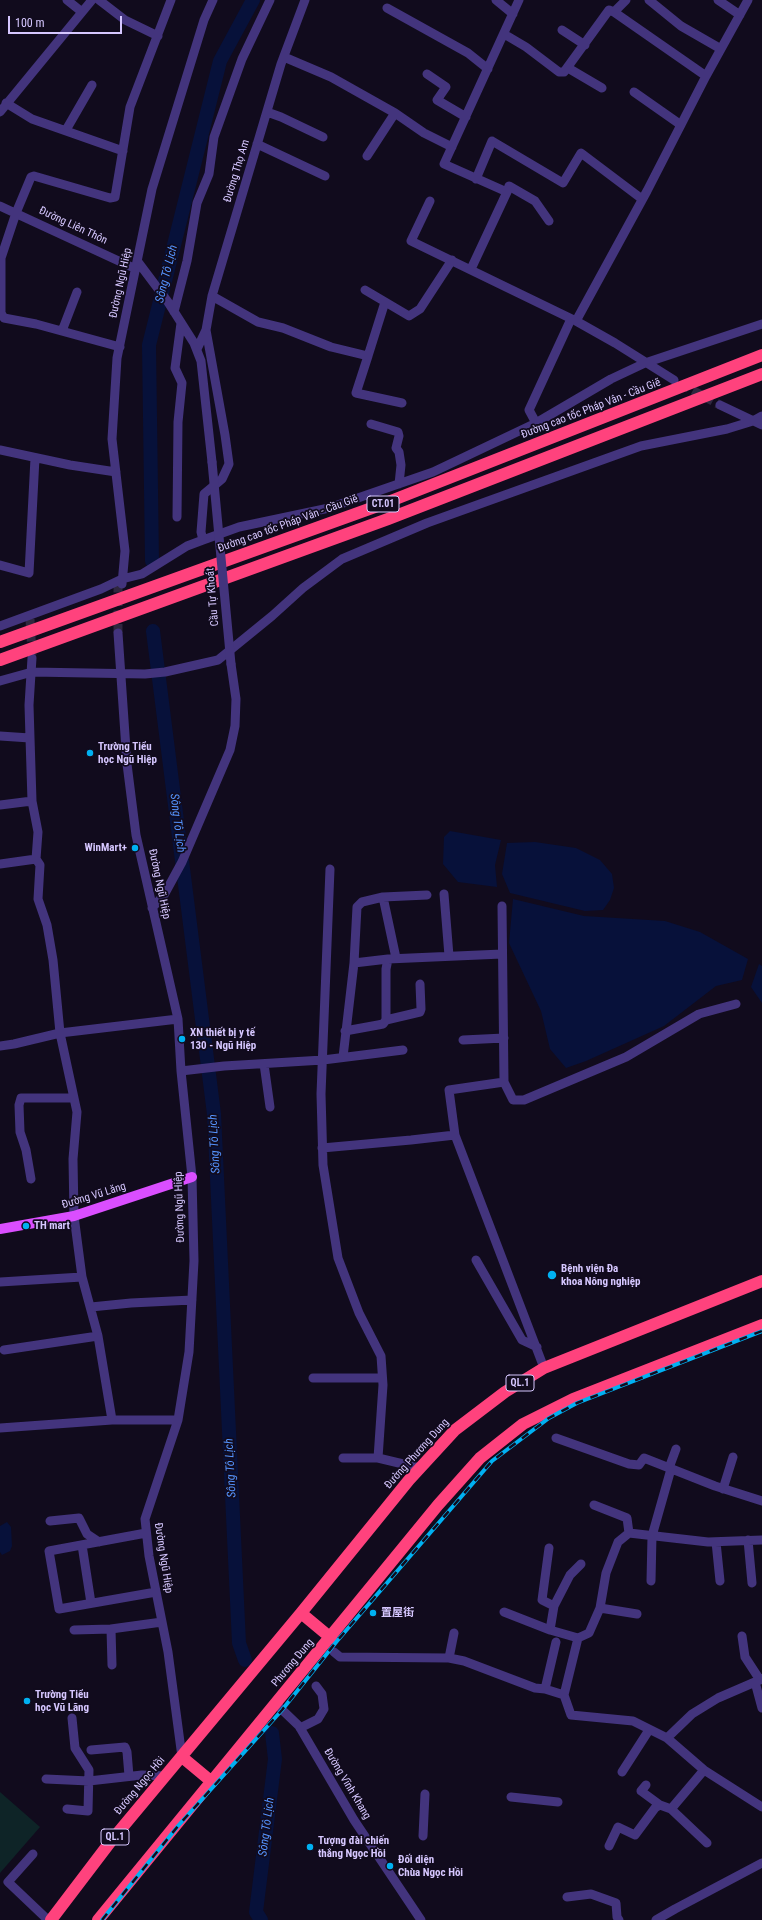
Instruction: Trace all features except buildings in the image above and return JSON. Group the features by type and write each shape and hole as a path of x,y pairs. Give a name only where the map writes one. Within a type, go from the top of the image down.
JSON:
{"highway":[{"name":"Đường cao tốc Pháp Vân - Cầu Giẽ","path":"0,642 383,504 762,355"},
{"name":"CT.01","path":"0,660 388,519 762,374"},
{"name":"Đường Phương Dung","path":"238,1689 420,1468 455,1430 505,1392 544,1368 762,1281"},
{"path":"301,1613 331,1638 438,1505 480,1458 523,1424 574,1399 762,1325"},
{"name":"Phương Dung","path":"212,1782 331,1638"},
{"name":"Đường Ngọc Hồi","path":"49,1920 112,1841 238,1689"},
{"path":"98,1920 212,1782 182,1757"}],"main road":[{"name":"Đường Vũ Lăng","path":"0,1229 74,1216 192,1177"}],"street":[{"path":"66,0 82,12"},
{"path":"0,112 92,0"},
{"path":"99,0 125,20 158,36"},
{"path":"120,347 62,331 6,319 1,313 1,258 27,182 34,176 110,198 115,197 130,107 171,0"},
{"name":"Đường Ngũ Hiệp","path":"121,583 125,550 112,439 117,358 152,189 204,20 213,0"},
{"path":"174,312 187,261 197,203 209,174 214,137 242,59 270,0"},
{"name":"Đường Thọ Am","path":"197,350 206,330 212,296 257,144 284,57 305,0"},
{"path":"496,0 513,14"},
{"path":"507,192 444,164 519,0"},
{"path":"614,12 626,0"},
{"path":"649,0 682,26 721,50"},
{"path":"718,0 740,15"},
{"path":"536,423 529,410 574,320 642,199 706,76 748,0"},
{"path":"387,8 468,53 488,68"},
{"path":"504,34 526,47 559,72 564,72 609,10 706,76"},
{"path":"562,30 585,45"},
{"path":"284,57 331,77 395,113 424,133 452,147"},
{"path":"568,68 602,88"},
{"path":"427,74 446,87 437,100 466,117"},
{"path":"66,130 92,85"},
{"path":"634,92 681,125"},
{"path":"6,103 32,119 123,151"},
{"path":"267,112 323,137"},
{"path":"367,156 395,113"},
{"path":"476,179 492,141 563,183 582,153 642,199"},
{"path":"257,144 325,176"},
{"path":"471,269 509,186 535,201 549,221"},
{"path":"430,201 411,241 574,320 615,343 674,380"},
{"name":"Đường Liên Thôn","path":"0,206 137,266"},
{"path":"365,290 409,316 420,309 452,260"},
{"name":"Cầu Tự Khoát","path":"137,266 168,302 197,350 201,361 231,664 236,699 235,726 230,750 180,866 164,895 152,908"},
{"path":"62,331 76,292"},
{"path":"212,296 258,322 282,328 331,347 368,356"},
{"path":"385,302 356,393 402,403"},
{"path":"177,517 178,422 182,383 174,368 181,323"},
{"path":"0,626 30,617 101,589 121,583 142,574 187,546 239,527 329,508 433,472 536,423 611,379 645,363 762,324"},
{"path":"203,540 201,532 204,494 222,479 229,464 206,330"},
{"path":"720,405 762,425"},
{"path":"0,681 32,672 145,674 165,672 218,660 233,649 303,588 342,559 427,523 641,446 727,429 753,421 762,416"},
{"path":"371,424 398,432 399,436 396,448 399,452 401,465 399,484"},
{"path":"0,450 35,458 116,472"},
{"path":"0,565 29,573 35,458"},
{"name":"Đường Ngũ Hiệp","path":"120,632 122,674 121,695 136,835 178,1019 186,1071 192,1177 194,1261 189,1352 178,1420 145,1519 146,1533 175,1700 182,1757"},
{"path":"32,658 29,705 32,801 38,832 36,859 40,865 38,899 47,925 53,960 60,1033 77,1112 73,1159 74,1216 82,1277 98,1336 112,1420"},
{"path":"0,736 30,738"},
{"path":"0,805 32,801"},
{"path":"0,864 36,859"},
{"path":"330,869 321,1094 323,1165 338,1258 359,1313 381,1356 382,1378 378,1458"},
{"path":"444,894 448,956"},
{"path":"343,1057 354,963 357,907 362,902 383,897 427,895"},
{"path":"383,897 392,959 386,969 386,1020"},
{"path":"502,906 504,1082 514,1100 524,1100 626,1057 699,1014 736,1004"},
{"path":"354,963 392,959 502,954"},
{"path":"345,1030 378,1026 383,1024 386,1020 420,1012 420,984"},
{"path":"0,1046 60,1033 178,1019"},
{"path":"463,1040 504,1038"},
{"path":"186,1071 224,1066 323,1060 403,1050"},
{"path":"264,1064 270,1107"},
{"path":"504,1082 449,1090 455,1135 544,1368"},
{"path":"31,1179 26,1150 20,1132 19,1105 21,1098 73,1098"},
{"path":"322,1148 455,1135"},
{"path":"476,1260 522,1340 536,1347"},
{"path":"0,1282 82,1277"},
{"path":"91,1307 131,1303 192,1300"},
{"path":"4,1350 98,1336"},
{"path":"313,1378 382,1378"},
{"path":"0,1428 112,1420 178,1420"},
{"path":"556,1438 629,1464 639,1465 644,1458 723,1489 762,1501"},
{"path":"651,1581 652,1536 676,1449"},
{"path":"723,1489 733,1457"},
{"path":"343,1458 378,1458 420,1468"},
{"path":"594,1505 627,1518 629,1533"},
{"path":"50,1521 79,1518 87,1534 99,1542"},
{"path":"146,1533 48,1551 59,1609 156,1592"},
{"path":"504,1612 550,1630 578,1638 589,1633 600,1608 606,1573 618,1542 629,1533 672,1539 716,1542 762,1540"},
{"path":"748,1540 752,1583"},
{"path":"716,1542 720,1581"},
{"path":"82,1545 91,1603"},
{"path":"549,1548 542,1600 554,1606"},
{"path":"550,1630 554,1606 570,1575 581,1564"},
{"path":"600,1608 637,1614"},
{"path":"74,1630 110,1629 162,1622"},
{"path":"110,1629 112,1665"},
{"path":"448,1658 454,1633"},
{"path":"742,1636 745,1657 759,1680 762,1708"},
{"path":"578,1638 564,1695 571,1715 633,1721 667,1738 704,1770 762,1807"},
{"path":"545,1689 556,1642"},
{"path":"334,1652 340,1657 448,1658 471,1663 535,1688 545,1689 564,1695"},
{"path":"667,1738 692,1714 718,1698 759,1680"},
{"path":"300,1728 318,1719 324,1709 322,1694 316,1686"},
{"name":"Đường Vĩnh Khang","path":"276,1704 300,1728 354,1820 421,1920"},
{"path":"67,1808 88,1811 89,1770 75,1748 72,1718"},
{"path":"622,1772 649,1730"},
{"path":"91,1750 125,1747 129,1776"},
{"path":"671,1810 704,1770"},
{"path":"46,1779 89,1780 129,1776 166,1776"},
{"path":"646,1785 641,1791 660,1805 671,1810 707,1843"},
{"path":"423,1836 425,1794"},
{"path":"511,1797 558,1802"},
{"path":"609,1846 618,1827 635,1835 655,1808 660,1805"},
{"path":"33,1854 8,1882 49,1920"},
{"path":"656,1920 762,1863"},
{"path":"567,1897 591,1894 616,1903 617,1917 619,1920"}],"green space":[{"path":"0,1792 40,1827 0,1873"}],"shaded area":[{"path":"450,831 501,840 495,865 497,887 458,882 443,864 444,837"},
{"path":"535,842 576,848 600,860 612,874 614,888 610,900 603,910 585,911 510,893 502,874 507,843"},
{"path":"513,899 584,916 665,921 700,932 748,959 742,980 716,986 664,1026 586,1061 566,1068 550,1049 541,1011 509,943"},
{"path":"759,964 762,966 762,1003 751,987"},
{"path":"7,1522 11,1527 12,1546 10,1551 2,1555 0,1552 0,1526"}],"waterway":[{"name":"Sông Tô Lịch","path":"152,561 149,345 220,61 253,0"},
{"name":"Sông Tô Lịch","path":"153,631 214,1114 239,1643 245,1660"},
{"name":"Sông Tô Lịch","path":"261,1920 256,1912 275,1759 272,1733"}],"tunnel":[{"path":"681,384 720,405"},
{"path":"118,586 118,633"},
{"path":"30,619 32,655"}],"railway":[{"path":"102,1920 178,1826 282,1710 337,1641 492,1461 549,1418 577,1403 762,1331"}],"place":[{"name":"Trường Tiểu học Ngũ Hiệp","path":"90,753"},
{"name":"WinMart+","path":"135,848"},
{"name":"XN thiết bị y tế 130 - Ngũ Hiệp","path":"182,1039"},
{"name":"TH mart","path":"26,1226"},
{"name":"Bệnh viện Đa khoa Nông nghiệp","path":"552,1275"},
{"name":"置屋街","path":"373,1613"},
{"name":"Trường Tiểu học Vũ Lăng","path":"27,1701"},
{"name":"Tượng đài chiến thắng Ngọc Hồi","path":"310,1847"},
{"name":"Đối diện Chùa Ngọc Hồi","path":"390,1866"}]}
